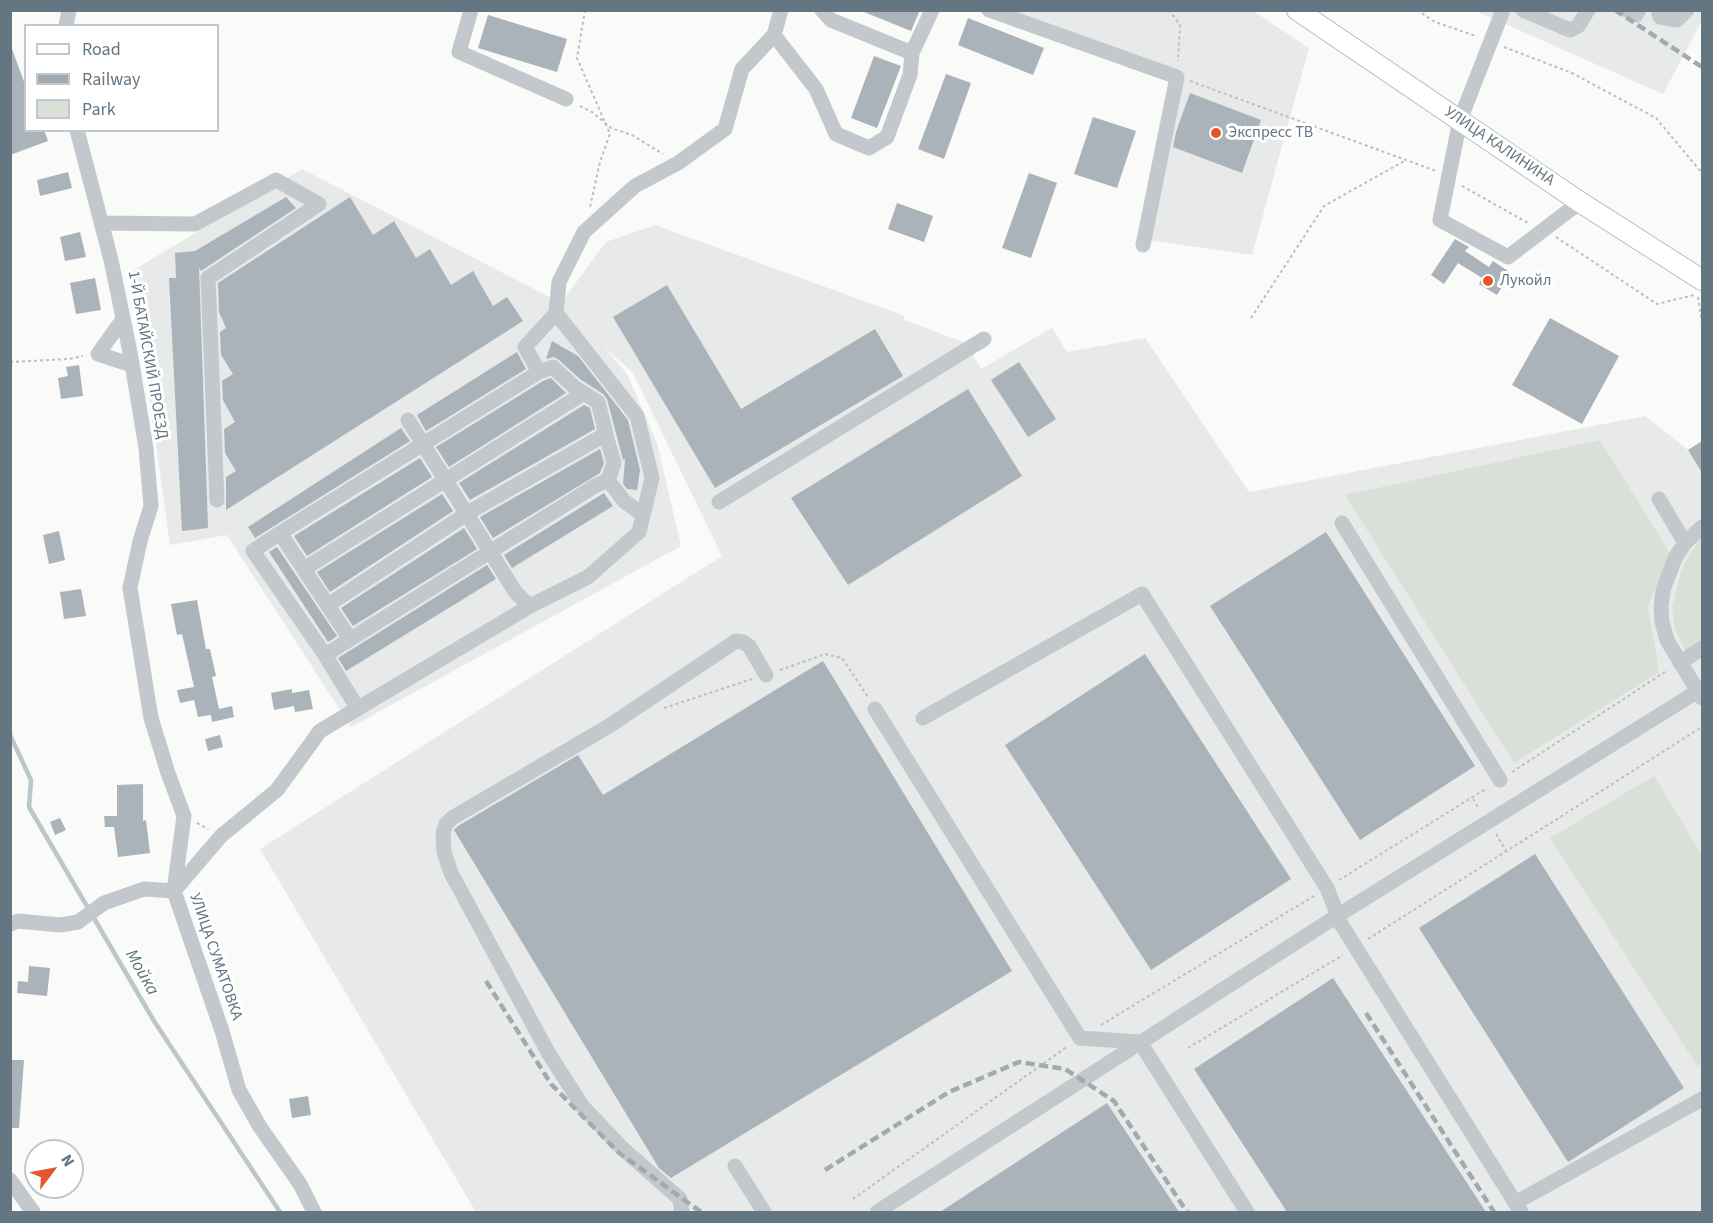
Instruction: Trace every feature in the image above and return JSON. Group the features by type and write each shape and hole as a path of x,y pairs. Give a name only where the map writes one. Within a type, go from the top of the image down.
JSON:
{"main road":[{"name":"УЛИЦА КАЛИНИНА","path":"1297,10 1580,202 1702,275"}],"street":[{"path":"471,10 459,52 566,99"},
{"path":"539,372 525,347 556,313 559,282 584,231 635,186 678,162 725,129 742,69 774,35 781,10"},
{"path":"822,10 831,20 912,53"},
{"path":"774,35 816,89 836,134 869,148 887,137 910,75 912,53 932,10"},
{"path":"988,10 1177,77 1143,245"},
{"path":"1503,10 1460,120 1440,220 1508,257 1580,202"},
{"path":"1523,10 1566,30 1578,26 1588,10"},
{"path":"1627,10 1636,15 1639,10"},
{"path":"1658,10 1660,17 1677,20 1687,10"},
{"name":"1-Й БАТАЙСКИЙ ПРОЕЗД","path":"78,132 103,224 132,365 146,448 151,506 140,541 130,588"},
{"path":"103,224 195,224 276,180 319,204 208,278 217,500"},
{"path":"10,924 18,921 60,926 78,922 104,903 144,889 174,891 222,836 277,790 320,731 530,606 588,577 639,532 652,477 637,416 556,313"},
{"path":"123,319 98,354 132,365"},
{"path":"719,502 984,339"},
{"path":"325,656 490,551 608,480 614,462 598,402 553,367 539,372 253,551 325,656 358,709"},
{"path":"304,569 584,393"},
{"path":"408,420 516,593 530,606"},
{"path":"328,605 467,514 606,434 604,428"},
{"path":"608,480 624,501 643,515"},
{"path":"1659,499 1685,543"},
{"path":"1342,523 1500,780"},
{"path":"877,1212 1336,916 1700,694 1667,640 1661,608 1663,590 1675,558 1685,543 1702,527"},
{"path":"280,533 350,639"},
{"name":"УЛИЦА СУМАТОВКА","path":"130,588 151,718 184,816 174,891 222,1031 239,1090 260,1127 300,1184 314,1212"},
{"path":"923,717 1142,594 1327,888 1336,916 1355,948 1518,1208 1702,1099"},
{"path":"682,1212 680,1199 622,1148 583,1107 549,1054 452,873 444,852 443,833 446,824 452,818 609,726 736,641 749,646 766,675"},
{"path":"1680,663 1702,648"},
{"path":"875,709 1080,1038 1140,1042"},
{"path":"1140,1042 1247,1212"},
{"path":"735,1166 764,1212"},
{"path":"10,1180 33,1212"}],"path":[{"path":"584,231 600,162 610,134 577,58 585,10"},
{"path":"1169,10 1180,25 1177,77 1432,168 1501,209 1556,237 1657,304 1697,295 1702,323"},
{"path":"1417,10 1435,22 1572,73 1656,118 1702,173"},
{"path":"566,99 592,112 610,128 632,135 678,162"},
{"path":"1251,318 1324,206 1407,159"},
{"path":"10,362 69,359 98,354"},
{"path":"654,711 825,654 842,658 875,709"},
{"path":"853,1199 1080,1038 1500,780 1680,663"},
{"path":"1188,1048 1355,948 1702,727"},
{"path":"184,816 222,836"}],"shaded area":[{"path":"1702,10 1702,21 1663,94 1476,11"},
{"path":"977,11 1253,11 1309,48 1252,255 1140,239 1174,79"},
{"path":"302,169 561,303 606,242 655,225 905,316 904,320 966,343 981,369 1052,328 1067,352 1145,338 1249,492 1645,416 1688,450 1702,473 1702,1212 476,1212 260,849 722,556 633,373 603,346 627,374 657,443 681,546 351,727 227,535 170,545 132,271"}],"green space":[{"path":"1600,440 1669,552 1648,607 1659,672 1514,763 1345,495"},
{"path":"1702,538 1702,642 1686,652 1675,628 1672,607 1682,569"},
{"path":"1654,776 1702,855 1702,1058 1698,1067 1550,838"}],"building":[{"path":"859,10 920,10 911,31"},
{"path":"488,15 567,39 557,72 478,48"},
{"path":"968,18 1044,48 1033,75 958,45"},
{"path":"10,49 12,49 24,82 24,132 45,132 48,141 10,155"},
{"path":"874,56 901,66 877,128 851,118"},
{"path":"946,74 971,83 944,159 918,149"},
{"name":"Экспресс ТВ","path":"1190,93 1261,120 1242,173 1173,147"},
{"path":"1093,117 1136,131 1117,188 1074,174"},
{"path":"68,172 72,188 40,196 37,180"},
{"path":"1029,173 1057,183 1031,258 1002,248"},
{"path":"286,197 296,208 201,271 199,267 208,528 182,531 169,278 176,278 175,253 195,251"},
{"path":"350,197 373,235 394,221 416,258 430,249 451,285 473,271 493,306 507,297 523,321 226,510 226,477 236,471 225,453 224,429 235,422 223,400 222,381 233,374 221,355 220,332 226,328 219,312 218,283"},
{"path":"897,203 933,216 924,242 888,229"},
{"path":"80,232 86,257 65,261 60,237"},
{"path":"1455,239 1469,247 1465,251 1489,267 1493,261 1511,273 1497,295 1479,284 1482,278 1458,263 1444,284 1431,275"},
{"path":"95,278 101,310 76,314 70,283"},
{"path":"667,285 741,409 875,329 903,376 715,488 613,317"},
{"path":"1550,318 1619,356 1582,424 1512,385"},
{"path":"552,341 578,356 628,420 640,470 637,490 627,489 623,484 625,459 623,460 607,399 559,360 554,357 546,359"},
{"path":"517,352 526,369 426,431 417,415"},
{"path":"1019,362 1056,419 1028,437 991,380"},
{"path":"79,365 83,396 61,399 58,378 68,376 66,367"},
{"path":"551,378 566,393 449,467 436,447"},
{"path":"968,389 1022,476 848,585 791,498"},
{"path":"584,405 590,408 595,429 470,500 459,483"},
{"path":"401,428 410,441 255,538 248,527"},
{"path":"1702,441 1702,473 1688,450"},
{"path":"600,449 604,463 600,473 493,538 480,517"},
{"path":"420,458 432,477 307,556 294,536"},
{"path":"604,493 613,506 512,568 504,555"},
{"path":"442,494 453,511 330,592 317,572"},
{"path":"464,528 477,549 353,626 341,608"},
{"path":"59,531 65,560 49,564 43,535"},
{"path":"1326,532 1475,766 1360,840 1210,606"},
{"path":"277,547 337,636 328,642 269,552"},
{"path":"487,565 496,579 346,671 338,658"},
{"path":"81,589 86,616 64,619 60,592"},
{"path":"197,600 206,649 210,649 216,676 212,677 219,709 232,706 234,717 212,722 211,715 198,717 194,700 180,703 177,690 194,687 182,634 177,635 171,604"},
{"path":"1145,654 1291,879 1151,970 1005,745"},
{"path":"823,661 1012,971 671,1178 659,1168 454,830 578,755 603,795"},
{"path":"292,689 292,693 309,690 313,709 295,712 294,706 274,710 271,693"},
{"path":"220,735 223,747 208,751 205,739"},
{"path":"143,784 143,821 146,820 150,853 118,857 114,827 105,827 104,816 117,816 117,785"},
{"path":"60,818 66,830 55,835 50,822"},
{"path":"1535,854 1684,1088 1568,1162 1419,928"},
{"path":"29,966 50,968 47,996 17,993 18,981 28,982"},
{"path":"1333,978 1486,1212 1287,1212 1194,1069"},
{"path":"10,1060 24,1060 19,1128 10,1128"},
{"path":"308,1096 311,1115 292,1118 289,1099"},
{"path":"1107,1103 1179,1212 940,1212"}],"waterway":[{"name":"Мойка","path":"10,735 31,780 29,807 154,1021 280,1212"}],"railway":[{"path":"1615,10 1702,67"},
{"path":"486,981 551,1084 618,1152 701,1212"},
{"path":"1366,1013 1494,1212"},
{"path":"825,1170 949,1092 1019,1062 1065,1069 1114,1101 1187,1212"}],"place":[{"name":"Экспресс ТВ","path":"1216,133"},
{"name":"Лукойл","path":"1488,281"}]}
